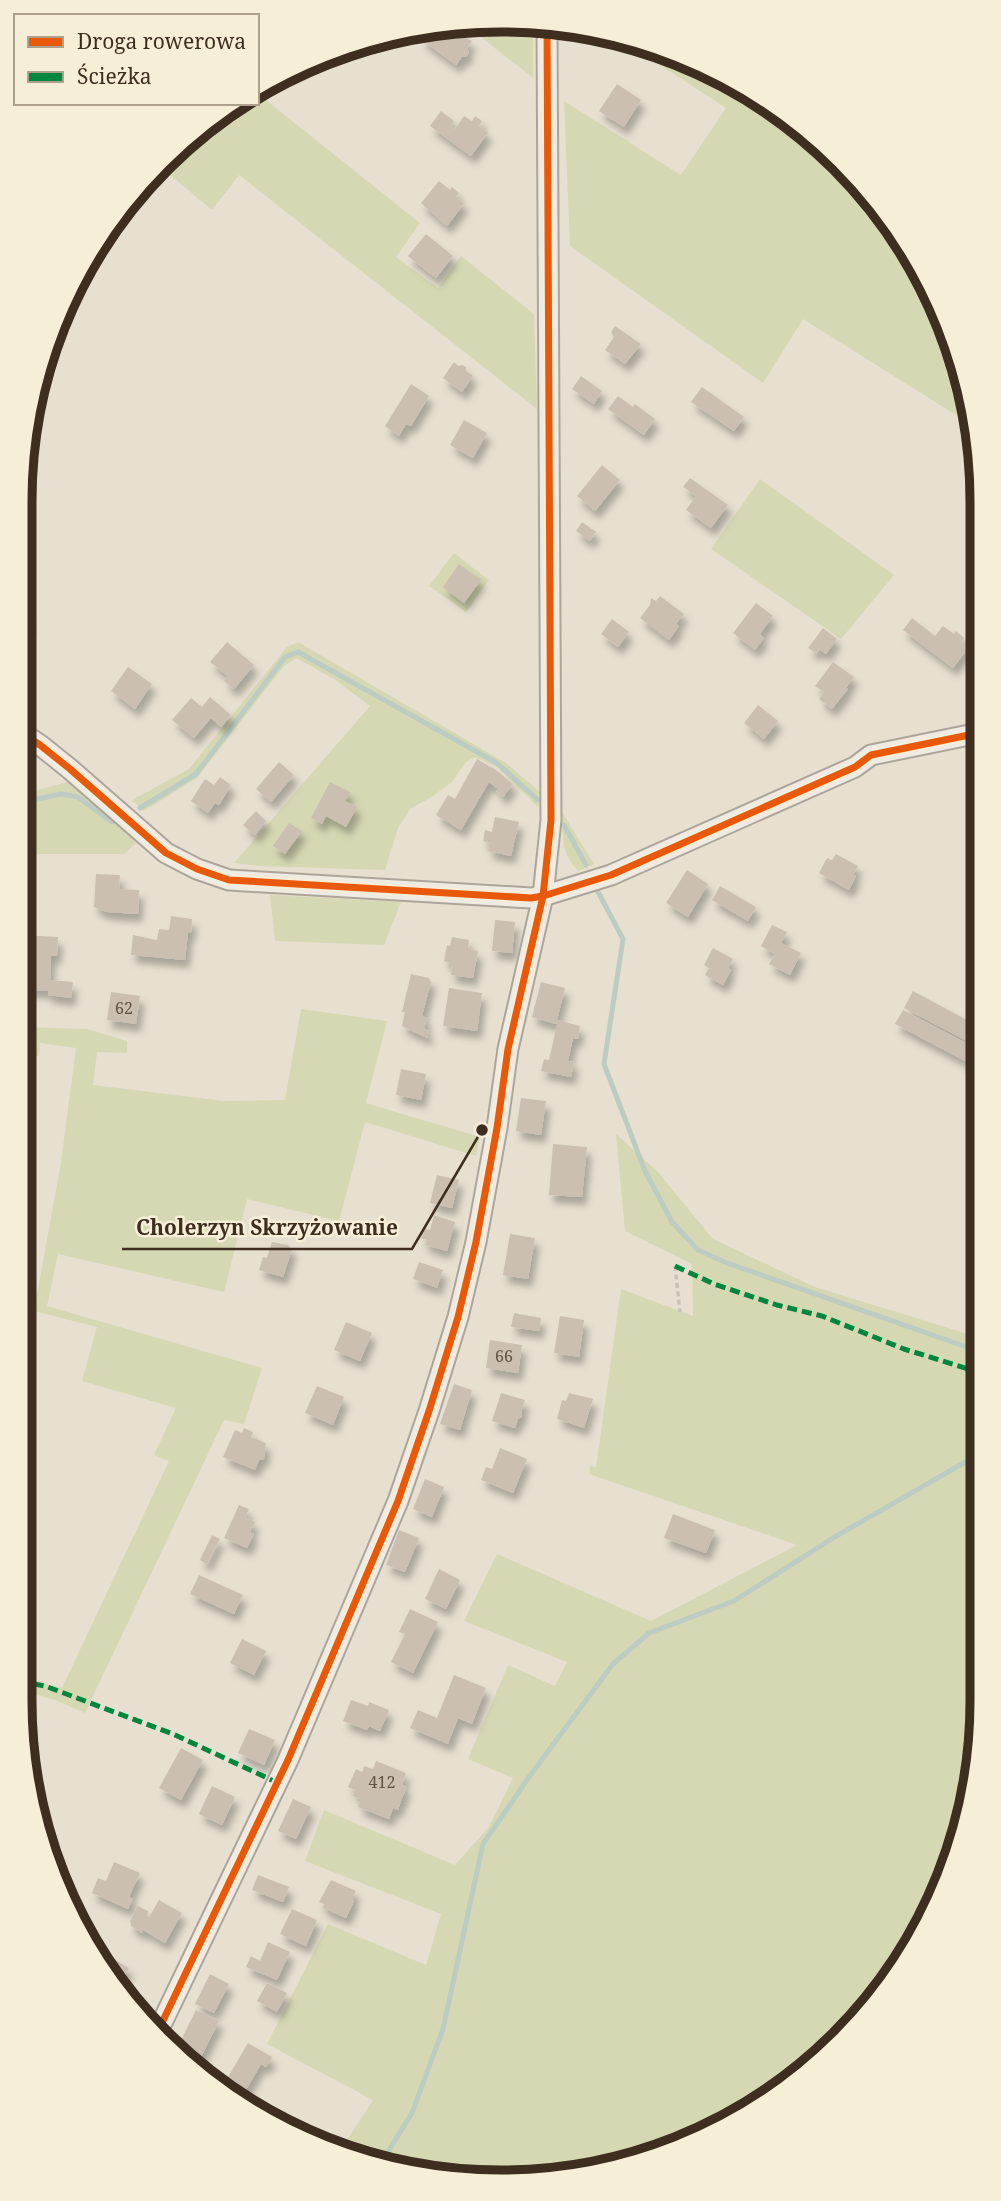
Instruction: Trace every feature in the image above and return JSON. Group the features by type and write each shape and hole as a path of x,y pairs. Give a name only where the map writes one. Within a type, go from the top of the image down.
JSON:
{"street":[{"path":"161,2024 289,1760 398,1501 458,1317 476,1242 508,1049 543,896 551,820 547,35"},
{"path":"32,740 70,769 166,853 197,869 229,880 531,898 611,875 855,767 872,755 970,735"}],"path":[{"path":"675,1266 680,1312"}],"green space":[{"path":"475,33 533,33 533,78"},
{"path":"642,53 680,67 735,94 786,128 853,191 890,240 921,293 945,350 962,419 803,319 763,383 570,246 564,101 681,175 726,108"},
{"path":"262,97 420,223 396,257 438,288 461,256 534,314 537,409 239,175 212,210 166,172 215,128 249,105 259,105"},
{"path":"760,479 894,575 841,639 711,549"},
{"path":"454,553 489,580 466,612 429,586"},
{"path":"298,642 506,763 540,792 539,808 497,767 475,757 466,762 452,782 411,808 398,828 385,870 234,863 370,706 334,679 296,658 284,666 197,778 144,811 132,800 189,769 287,647"},
{"path":"71,781 124,828 136,843 124,854 32,854 32,792"},
{"path":"562,812 594,864 578,871 565,850"},
{"path":"270,895 401,902 384,945 275,941"},
{"path":"301,1009 387,1021 366,1103 480,1137 476,1156 365,1122 339,1221 247,1199 224,1292 58,1254 47,1306 262,1368 244,1424 224,1420 85,1713 32,1694 32,1680 62,1688 169,1461 154,1455 176,1408 82,1381 97,1327 34,1311 61,1162 76,1048 40,1043 39,1056 32,1055 32,1027 87,1029 127,1041 127,1053 97,1052 93,1085 224,1101 285,1100"},
{"path":"616,1134 658,1172 713,1239 815,1287 970,1335 970,1700 965,1762 954,1822 934,1880 921,1908 907,1935 873,1986 810,2053 786,2073 735,2107 651,2145 622,2154 562,2165 500,2170 439,2165 379,2154 345,2143 373,2100 267,2044 328,1924 426,1965 441,1914 305,1861 324,1810 455,1865 489,1827 513,1778 468,1759 508,1665 555,1686 567,1662 464,1621 497,1554 651,1621 797,1545 589,1474 590,1466 596,1467 621,1289 693,1316 692,1264 625,1231"}],"building":[{"path":"458,34 472,41 467,48 469,53 456,65 421,39"},
{"path":"617,84 641,100 624,127 599,111"},
{"path":"441,111 454,121 451,126 455,129 464,116 472,121 475,116 482,121 479,126 488,133 471,156 430,126"},
{"path":"439,181 459,193 456,197 464,204 447,226 421,203"},
{"path":"426,234 453,256 436,278 408,256"},
{"path":"615,326 641,344 625,364 605,350 614,337 611,332"},
{"path":"454,362 458,366 466,367 466,371 473,376 462,392 443,378"},
{"path":"581,376 602,391 594,404 572,389"},
{"path":"411,384 429,396 411,426 406,424 399,436 385,426"},
{"path":"702,387 744,417 734,431 691,402"},
{"path":"618,396 633,407 635,404 655,419 644,435 608,409"},
{"path":"464,420 487,433 473,458 450,445"},
{"path":"602,465 620,480 595,511 577,496"},
{"path":"690,478 728,505 711,528 686,510 696,496 683,487"},
{"path":"582,522 596,532 590,541 576,531"},
{"path":"459,564 481,580 464,603 443,587"},
{"path":"660,596 684,614 669,640 640,618 650,605 651,598 656,601"},
{"path":"756,603 773,616 760,634 764,638 755,650 733,633"},
{"path":"912,618 935,636 943,626 954,634 956,631 964,638 961,642 969,647 953,668 903,630"},
{"path":"612,619 629,632 618,647 601,634"},
{"path":"823,628 837,639 826,654 819,649 816,653 808,648"},
{"path":"227,642 254,665 234,689 224,681 228,676 210,662"},
{"path":"833,662 854,677 832,709 819,699 824,692 815,686"},
{"path":"128,667 152,684 135,709 111,691"},
{"path":"210,697 231,715 221,727 211,718 194,738 172,720 191,698 202,707"},
{"path":"758,705 778,721 764,739 744,723"},
{"path":"477,759 513,784 503,797 489,782 461,830 436,815 448,795 455,799"},
{"path":"279,762 294,775 271,802 256,789"},
{"path":"220,777 231,785 219,805 215,803 208,813 191,801 205,779 214,785"},
{"path":"330,782 350,792 345,801 357,807 346,827 326,816 322,824 311,818"},
{"path":"256,811 266,821 255,835 243,825"},
{"path":"495,817 519,822 511,856 488,851 490,843 483,841 485,830 492,832"},
{"path":"289,823 302,831 285,854 273,846"},
{"path":"836,854 858,866 849,890 819,873 827,858 832,860"},
{"path":"687,870 708,884 688,917 666,903"},
{"path":"96,874 120,875 119,889 139,890 138,914 107,912 94,907"},
{"path":"720,886 756,907 748,921 712,900"},
{"path":"171,916 192,919 185,960 131,955 133,935 157,940 159,929 169,930"},
{"path":"495,920 515,922 512,953 492,951"},
{"path":"772,925 787,932 781,943 801,953 790,975 769,964 775,954 761,946"},
{"path":"32,936 58,937 57,956 51,956 50,980 73,982 71,998 48,995 48,991 32,990"},
{"path":"452,937 469,940 468,949 478,951 473,978 451,975 452,964 444,961 447,945 450,946"},
{"path":"713,948 733,959 723,985 705,975 709,968 704,965"},
{"path":"411,974 429,978 431,982 422,1016 427,1018 424,1029 429,1031 427,1038 402,1026 405,1012 402,1012"},
{"path":"541,982 565,988 556,1024 532,1017"},
{"path":"449,988 482,993 477,1031 443,1026"},
{"path":"913,991 970,1022 970,1042 904,1008"},
{"path":"111,992 140,996 136,1024 107,1020"},
{"path":"903,1010 970,1045 970,1057 967,1062 895,1024"},
{"path":"558,1020 580,1026 578,1039 573,1038 568,1061 574,1062 571,1077 541,1071 544,1059 549,1060"},
{"path":"401,1069 426,1074 421,1100 396,1095"},
{"path":"521,1098 546,1101 541,1135 516,1131"},
{"path":"553,1144 587,1147 582,1197 549,1195"},
{"path":"437,1175 459,1180 452,1208 430,1203"},
{"path":"434,1215 455,1222 447,1251 425,1245 427,1240 421,1238 424,1228 430,1230"},
{"path":"510,1234 535,1238 528,1279 503,1275"},
{"path":"272,1242 288,1245 292,1249 283,1277 259,1270 263,1257 267,1258"},
{"path":"419,1262 443,1270 437,1288 413,1279"},
{"path":"514,1313 541,1318 539,1331 511,1327"},
{"path":"560,1316 584,1320 579,1357 554,1353"},
{"path":"346,1322 372,1333 360,1361 334,1350"},
{"path":"490,1340 522,1345 518,1373 486,1368"},
{"path":"454,1384 472,1390 460,1430 440,1424"},
{"path":"317,1386 344,1397 333,1425 305,1413"},
{"path":"501,1393 525,1400 522,1417 518,1419 515,1428 492,1421"},
{"path":"569,1393 593,1399 584,1428 557,1419 562,1400 566,1401"},
{"path":"244,1428 253,1432 251,1437 266,1443 264,1459 259,1460 255,1470 223,1457 235,1430 242,1433"},
{"path":"500,1448 527,1459 513,1493 481,1480 486,1467 492,1469"},
{"path":"425,1479 444,1487 432,1517 413,1509"},
{"path":"239,1505 249,1509 245,1517 255,1522 250,1532 254,1534 247,1548 224,1538"},
{"path":"673,1514 715,1530 706,1553 664,1538"},
{"path":"399,1530 419,1538 405,1572 386,1565"},
{"path":"212,1535 220,1539 207,1564 200,1560"},
{"path":"439,1569 460,1580 446,1609 425,1599"},
{"path":"199,1575 243,1595 234,1614 190,1594"},
{"path":"410,1609 438,1622 413,1673 391,1662 405,1634 399,1632"},
{"path":"242,1639 266,1651 254,1675 230,1663"},
{"path":"454,1675 486,1688 472,1724 458,1718 448,1744 410,1728 418,1710 437,1718"},
{"path":"351,1700 368,1706 369,1702 389,1710 380,1731 369,1726 367,1730 343,1721"},
{"path":"249,1729 275,1740 264,1765 238,1753"},
{"path":"181,1748 203,1760 181,1800 159,1788"},
{"path":"376,1761 406,1773 402,1785 407,1787 398,1810 393,1808 389,1819 358,1807 361,1799 353,1796 355,1790 348,1787 356,1769 362,1772 364,1766 373,1769"},
{"path":"212,1786 235,1797 222,1825 199,1814"},
{"path":"293,1799 311,1807 296,1839 278,1831"},
{"path":"114,1862 140,1873 129,1897 133,1899 128,1909 92,1893 98,1878 106,1881"},
{"path":"258,1875 289,1887 283,1902 252,1890"},
{"path":"331,1880 356,1891 346,1918 323,1908 324,1904 319,1902"},
{"path":"159,1900 182,1913 165,1943 143,1930 142,1933 131,1926 130,1921 138,1906 148,1911 149,1917"},
{"path":"292,1909 317,1920 306,1946 280,1934"},
{"path":"268,1942 290,1952 277,1980 246,1967 251,1956 260,1961"},
{"path":"107,1955 129,1968 123,1978"},
{"path":"210,1974 229,1984 214,2013 195,2004"},
{"path":"267,1983 287,1993 277,2012 257,2001"},
{"path":"196,2010 219,2021 199,2060 176,2039 178,2036 182,2038"},
{"path":"248,2043 272,2057 266,2067 261,2064 244,2093 226,2081"}],"waterway":[{"path":"140,808 196,774 285,657 298,652 497,763 538,800"},
{"path":"32,800 61,794 78,797 112,822 115,820"},
{"path":"564,825 586,865"},
{"path":"596,888 623,939 604,1064 645,1171 672,1222 698,1250 727,1263 970,1348"},
{"path":"386,2155 412,2113 443,2029 483,1844 613,1664 649,1633 734,1601 833,1538 970,1459"}],"marked path":[{"path":"675,1266 714,1284 777,1305 822,1316 904,1349 970,1370"},
{"path":"32,1684 173,1734 278,1783"}],"cycle path":[{"path":"161,2024 288,1760 398,1501 458,1317 476,1242 508,1049 543,896 551,820 547,35"},
{"path":"32,740 70,769 166,853 197,869 229,880 531,898 611,875 855,767 871,755 970,735"}],"place":[{"name":"Cholerzyn Skrzyżowanie","path":"482,1130"}]}
